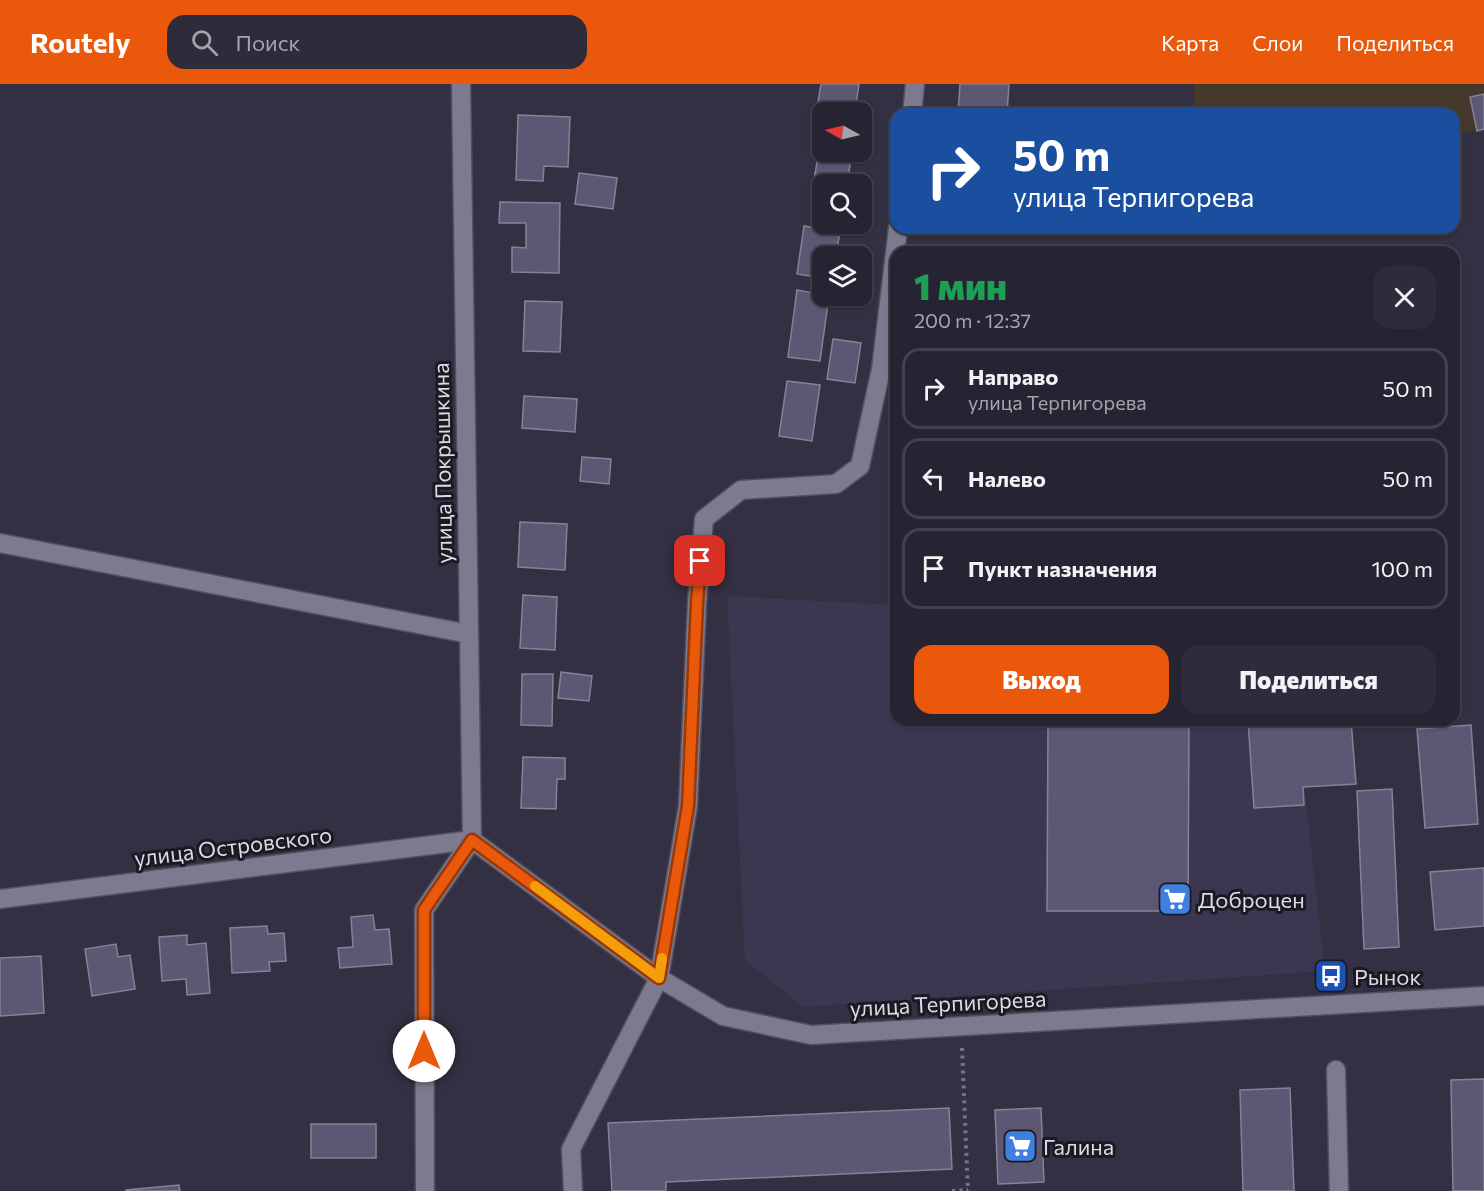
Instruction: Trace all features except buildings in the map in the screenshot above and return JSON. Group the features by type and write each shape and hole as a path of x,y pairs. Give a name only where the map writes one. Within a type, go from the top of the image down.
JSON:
{"street":[{"name":"улица Покрышкина","path":"461,84 472,840"},
{"path":"913,108 915,84"},
{"path":"573,1191 572,1149 659,978 688,806 697,603 704,519 741,490 836,484 860,466 881,369 890,294"},
{"path":"0,543 469,634"},
{"path":"425,1191 424,910 472,840"},
{"name":"улица Терпигорева","path":"472,840 659,978 723,1016 811,1035 1484,996"},
{"name":"улица Островского","path":"0,899 472,840"},
{"path":"1336,1070 1339,1191"}],"path":[{"path":"952,1191 968,1190 961,1026"}],"shaded area":[{"path":"1194,84 1484,84 1484,129 1460,134 1460,108 1194,108"},
{"path":"727,596 890,605 890,726 1298,726 1325,971 803,1007 745,960"}],"slow traffic":[{"path":"535,886 659,978 662,958"}],"place":[{"name":"Доброцен","path":"1175,899"},
{"name":"Рынок","path":"1331,976"},
{"name":"Галина","path":"1020,1146"}],"route":[{"path":"424,1051 424,910 472,840 659,978 688,806 700,561"}]}
